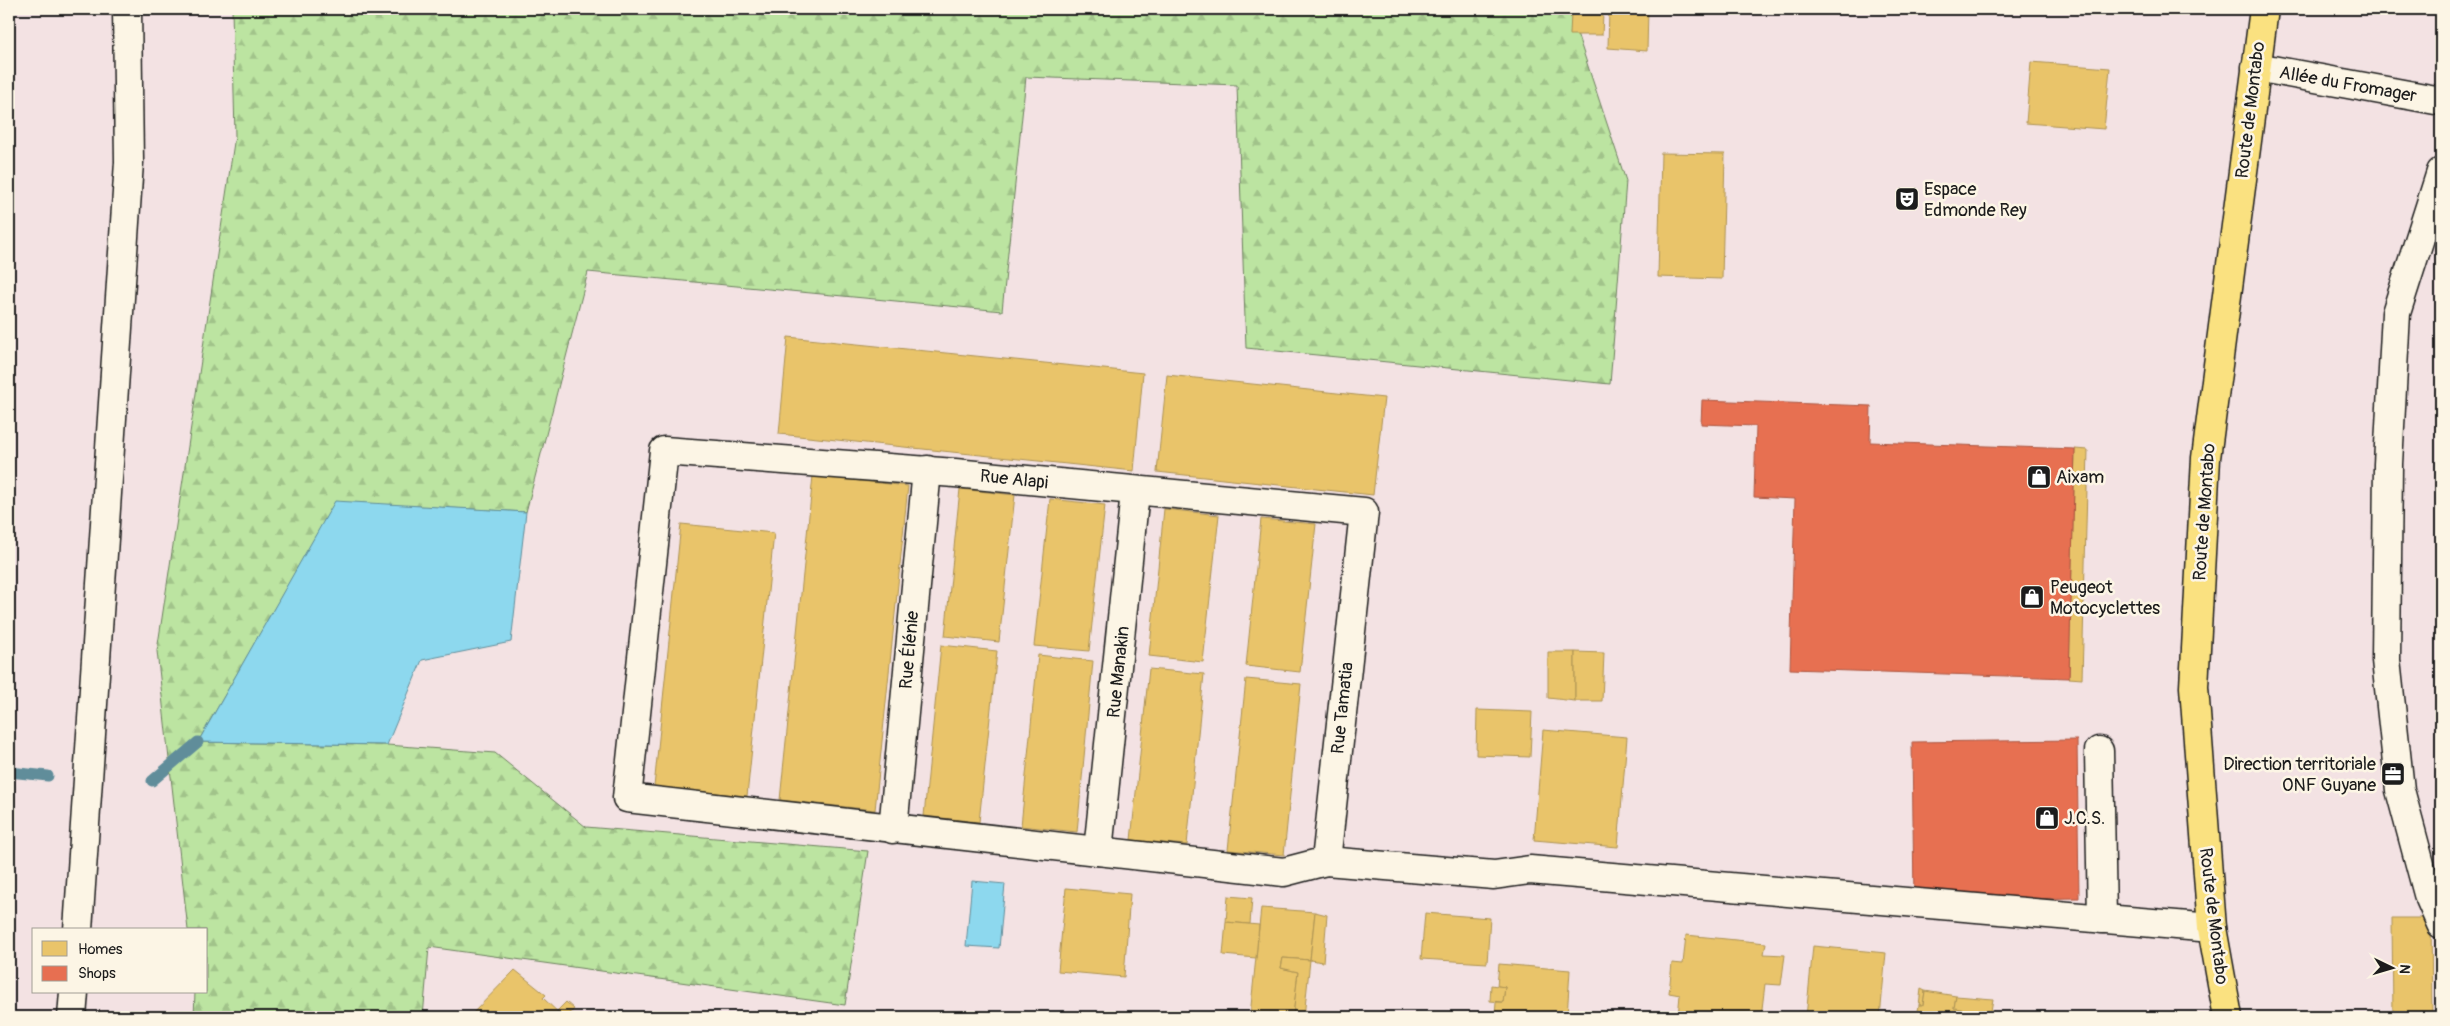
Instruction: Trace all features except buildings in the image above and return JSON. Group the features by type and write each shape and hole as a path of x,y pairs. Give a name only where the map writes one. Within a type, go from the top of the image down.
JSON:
{"main road":[{"name":"Route de Montabo","path":"2228,1017 2212,928 2198,770 2194,677 2206,458 2264,9"}],"street":[{"path":"78,928 129,162 127,9"},
{"name":"Allée du Fromager","path":"2256,67 2441,101"},
{"path":"2441,172 2396,313 2388,464 2386,650 2400,790 2428,894 2441,924"},
{"name":"Rue Alapi","path":"893,829 627,798 664,451 927,470 1135,492 1364,512"},
{"name":"Rue Élénie","path":"893,829 927,470"},
{"name":"Rue Manakin","path":"1098,851 1135,492"},
{"name":"Rue Tamatia","path":"1326,861 1364,512"},
{"path":"2099,751 2102,918"},
{"path":"893,829 1284,872 1326,861 1494,875 1530,870 2212,928"},
{"path":"72,1017 74,994"}],"green space":[{"path":"232,9 1569,9 1626,181 1610,384 1246,348 1237,85 1026,77 1002,311 588,272 526,512 335,502 198,742 387,745 495,753 586,827 868,851 845,1005 429,947 423,1017 194,1017 195,994 208,994 208,928 188,928 157,651 235,136"}],"water":[{"path":"335,501 526,512 511,642 422,660 387,745 198,742"},
{"path":"972,881 1005,884 999,948 966,946"}],"waterway":[{"path":"152,781 198,742"},
{"path":"9,772 48,776"}],"place":[{"name":"Espace Edmonde Rey","path":"1907,199"},
{"name":"Aixam","path":"2039,477"},
{"name":"Peugeot Motocyclettes","path":"2032,597"},
{"name":"Direction territoriale ONF Guyane","path":"2393,774"},
{"name":"J.C.S.","path":"2047,818"}]}
